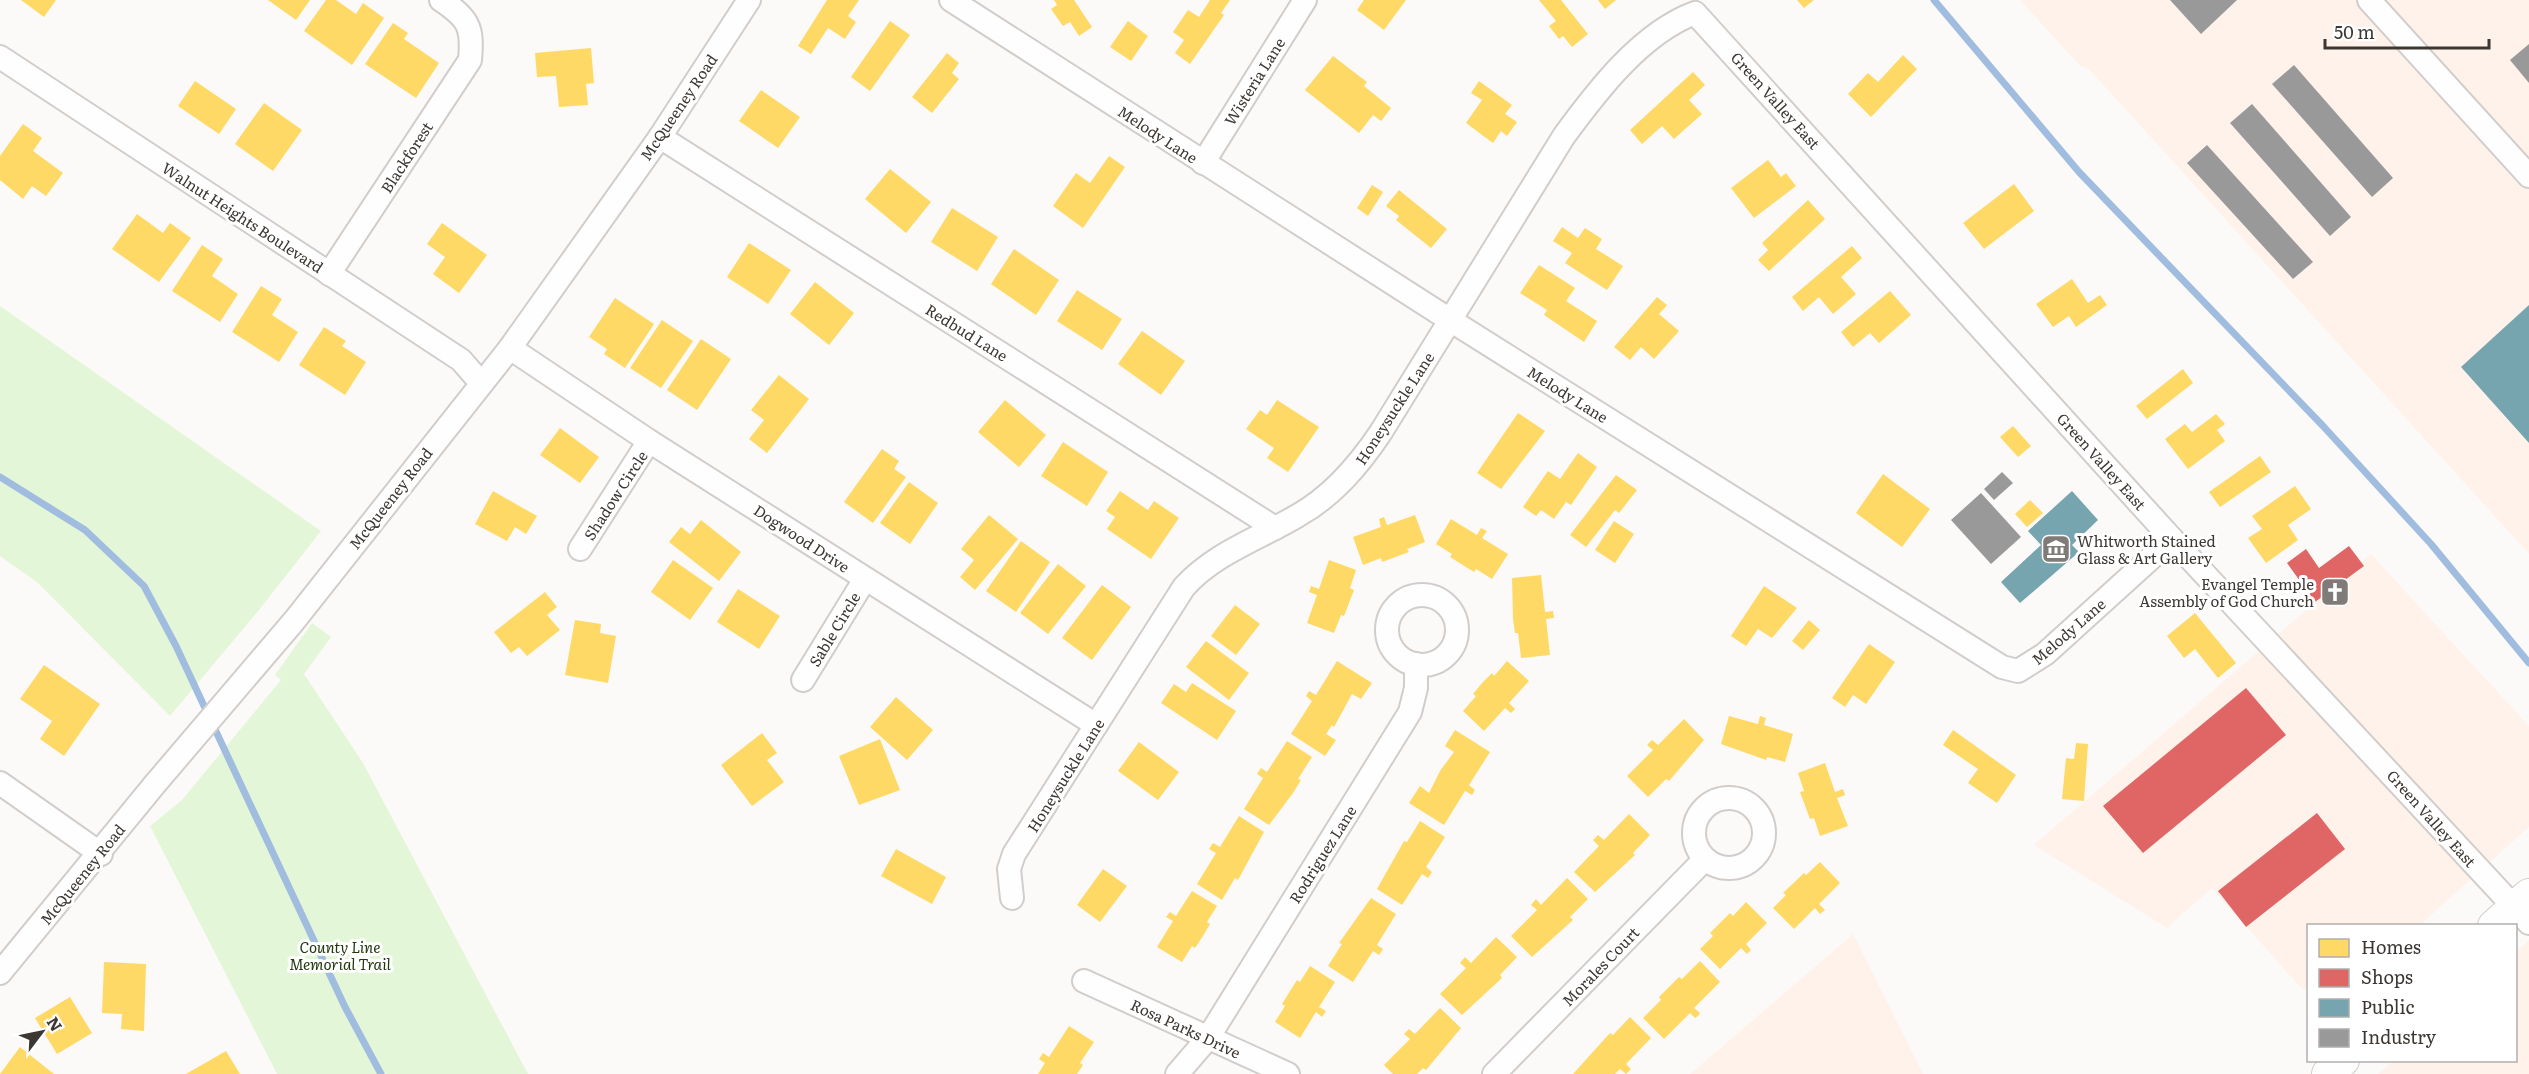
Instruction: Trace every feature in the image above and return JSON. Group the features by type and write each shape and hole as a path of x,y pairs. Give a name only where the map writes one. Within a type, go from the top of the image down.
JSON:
{"main road":[{"path":"2328,1074 2341,1062"}],"street":[{"name":"Blackforest","path":"329,274 470,60 472,36 463,14 441,0"},
{"name":"McQueeney Road","path":"0,973 101,854 162,776 294,621 510,348 660,136 749,0"},
{"name":"Wisteria Lane","path":"1203,163 1305,0"},
{"path":"2369,0 2529,176"},
{"name":"Melody Lane","path":"957,2 1203,163 2002,667 2018,671 2045,654 2172,539"},
{"name":"Honeysuckle Lane","path":"1012,898 1009,869 1014,854 1192,578 1217,558 1275,528 1325,497 1356,467 1381,432 1564,136 1618,69 1676,22 1692,14"},
{"name":"Green Valley East","path":"1692,14 1725,44 2172,539 2517,913"},
{"name":"Walnut Heights Boulevard","path":"0,57 461,360 481,383"},
{"name":"Redbud Lane","path":"660,136 1275,528"},
{"name":"Dogwood Drive","path":"510,348 649,441 1096,725"},
{"name":"Shadow Circle","path":"580,549 649,441"},
{"name":"Sable Circle","path":"803,680 865,579"},
{"name":"Rodriguez Lane","path":"1177,1074 1208,1038 1410,712 1416,688 1416,664"},
{"path":"0,783 101,854"},
{"name":"Morales Court","path":"1494,1074 1705,859"},
{"name":"Rosa Parks Drive","path":"1084,981 1288,1074"}],"shaded area":[{"path":"2020,0 2529,0 2529,554 2088,68 2080,66"},
{"path":"2371,554 2529,726 2529,827 2421,924 2307,924 2307,991 2301,988 2212,888 2167,928 2034,845"},
{"path":"1853,934 1923,1074 1690,1074"},
{"path":"2529,940 2529,1074 2378,1074 2392,1062 2517,1062 2517,951"}],"green space":[{"path":"0,306 321,531 259,610 170,716 38,583 0,556"},
{"name":"County Line Memorial Trail","path":"312,623 331,637 304,674 363,763 528,1074 277,1074 150,826 182,800 281,680 275,675"}],"building: Homes":[{"path":"21,0 56,0 44,17"},
{"path":"268,0 310,0 296,20"},
{"path":"326,0 336,0 356,14 363,3 384,18 352,65 304,31"},
{"path":"827,0 859,0 848,16 856,22 845,39 828,28 811,54 798,46"},
{"path":"1054,0 1074,0 1092,27 1079,36 1070,22 1063,26 1051,9 1057,5"},
{"path":"1210,0 1230,0 1221,13 1224,15 1190,64 1175,53 1184,40 1173,32 1188,10 1199,17"},
{"path":"1364,0 1406,0 1384,30 1357,10"},
{"path":"1539,0 1561,0 1588,34 1572,47 1563,36 1559,39 1549,26 1556,21"},
{"path":"1598,0 1616,0 1605,9"},
{"path":"1797,0 1814,0 1804,8"},
{"path":"890,21 910,35 870,91 851,77"},
{"path":"1128,21 1148,36 1131,61 1110,47"},
{"path":"393,23 408,33 404,39 439,63 416,98 365,64"},
{"path":"591,48 594,83 586,84 588,105 559,107 556,76 537,77 535,53"},
{"path":"947,53 959,63 952,73 959,79 932,113 912,97"},
{"path":"1903,55 1917,69 1871,117 1848,94 1868,73 1878,82"},
{"path":"1333,56 1367,82 1364,86 1391,108 1381,121 1373,115 1359,133 1305,90"},
{"path":"1693,72 1705,85 1689,100 1702,114 1674,139 1662,126 1642,144 1630,130"},
{"path":"195,81 236,109 219,134 178,106"},
{"path":"1479,81 1512,105 1505,114 1517,122 1507,136 1501,131 1493,143 1466,123 1482,100 1471,93"},
{"path":"761,90 800,117 778,148 739,121"},
{"path":"264,103 302,130 273,171 235,144"},
{"path":"23,124 42,138 33,151 63,173 46,196 32,186 23,199 0,180 0,156"},
{"path":"1109,156 1125,167 1083,228 1053,206 1076,173 1090,183"},
{"path":"1768,160 1781,177 1786,173 1796,186 1754,218 1731,188"},
{"path":"890,169 931,202 906,233 865,199"},
{"path":"2014,184 2034,211 1984,249 1963,223"},
{"path":"1372,185 1383,192 1368,216 1357,208"},
{"path":"1399,190 1447,229 1431,248 1396,220 1399,216 1386,206"},
{"path":"1808,200 1825,219 1769,271 1758,260 1768,250 1762,243"},
{"path":"952,208 998,237 977,271 931,242"},
{"path":"137,214 163,233 170,223 191,238 159,282 112,249"},
{"path":"442,223 487,255 459,293 433,274 445,257 427,244"},
{"path":"1562,227 1578,238 1585,228 1602,239 1596,249 1623,266 1607,290 1565,263 1572,253 1553,241"},
{"path":"749,243 791,270 768,304 727,277"},
{"path":"202,245 223,259 212,276 238,294 220,322 172,291"},
{"path":"1852,246 1862,258 1841,277 1856,294 1833,314 1819,297 1803,311 1792,297"},
{"path":"1014,249 1059,280 1036,315 991,284"},
{"path":"1539,265 1575,288 1566,301 1597,321 1584,342 1544,315 1547,310 1520,293"},
{"path":"2072,279 2088,303 2100,295 2107,305 2076,327 2069,316 2053,327 2036,304"},
{"path":"815,282 854,313 829,345 790,314"},
{"path":"261,286 282,299 272,315 298,332 279,362 232,332"},
{"path":"1077,290 1122,319 1102,350 1057,321"},
{"path":"1890,291 1911,315 1879,343 1870,333 1853,347 1841,332"},
{"path":"1657,297 1667,305 1659,314 1679,331 1654,359 1641,347 1630,360 1614,347"},
{"path":"615,298 654,324 625,368 604,354 607,349 589,337"},
{"path":"662,320 693,341 661,388 630,368"},
{"path":"324,327 346,341 342,346 366,362 345,395 299,365"},
{"path":"1142,331 1185,361 1161,395 1118,364"},
{"path":"701,339 731,359 697,410 667,390"},
{"path":"2183,369 2193,383 2147,419 2136,406"},
{"path":"779,375 809,399 767,453 749,439 764,420 751,410"},
{"path":"1005,400 1046,435 1019,467 978,432"},
{"path":"1277,400 1319,427 1288,472 1267,458 1274,448 1246,429 1260,410 1267,415"},
{"path":"1518,413 1545,431 1501,489 1477,473"},
{"path":"2216,414 2225,424 2217,430 2225,441 2188,469 2165,439 2185,424 2192,432"},
{"path":"2013,426 2031,446 2018,457 2000,437"},
{"path":"560,428 599,457 580,483 540,455"},
{"path":"1063,442 1108,472 1087,506 1041,476"},
{"path":"882,449 899,461 894,469 906,477 873,523 844,502"},
{"path":"1578,453 1597,467 1571,505 1566,502 1554,519 1541,510 1536,516 1523,507 1548,471 1560,479"},
{"path":"2260,456 2271,472 2220,507 2209,492"},
{"path":"1883,474 1930,509 1902,547 1856,513"},
{"path":"1616,475 1637,490 1619,513 1615,510 1586,547 1570,535"},
{"path":"909,482 938,503 910,544 880,523"},
{"path":"2295,486 2311,509 2288,525 2298,540 2266,563 2248,538 2262,529 2252,516"},
{"path":"493,491 537,516 526,534 515,527 507,541 475,524"},
{"path":"1120,491 1148,510 1154,501 1179,518 1151,559 1107,529 1115,517 1106,511"},
{"path":"2030,500 2043,513 2027,527 2015,514"},
{"path":"989,515 1018,539 975,590 960,577 974,560 961,549"},
{"path":"1415,515 1425,542 1407,549 1409,552 1382,562 1381,558 1363,565 1353,537 1381,527 1379,519 1384,517 1387,525"},
{"path":"1451,519 1477,535 1481,528 1487,531 1482,538 1508,554 1492,579 1476,569 1474,572 1450,557 1452,554 1436,544"},
{"path":"701,520 741,552 719,581 669,542 681,527 690,534"},
{"path":"1614,521 1634,534 1615,563 1595,550"},
{"path":"1021,541 1050,562 1016,612 986,591"},
{"path":"673,560 713,588 690,620 651,592"},
{"path":"1329,560 1356,570 1350,588 1354,590 1344,616 1341,615 1334,633 1307,623 1317,595 1309,592 1311,586 1319,589"},
{"path":"1058,564 1086,586 1048,634 1020,613"},
{"path":"1541,575 1545,612 1553,611 1554,618 1546,619 1550,655 1521,658 1518,633 1515,633 1513,619 1512,578"},
{"path":"1102,585 1131,607 1092,660 1062,638"},
{"path":"1764,586 1797,608 1772,638 1758,629 1746,646 1731,636"},
{"path":"738,589 780,616 759,649 717,622"},
{"path":"545,592 557,607 547,615 560,630 527,656 519,647 511,653 494,632"},
{"path":"1235,605 1260,624 1236,655 1211,636"},
{"path":"2195,613 2236,663 2218,678 2195,649 2184,658 2167,636"},
{"path":"575,620 601,624 600,633 616,636 608,683 565,675"},
{"path":"1809,620 1820,630 1803,650 1792,641"},
{"path":"1206,641 1249,673 1229,700 1186,667"},
{"path":"1869,644 1895,662 1866,704 1853,695 1845,707 1832,698"},
{"path":"1337,661 1372,683 1361,699 1352,694 1334,727 1332,725 1326,734 1336,740 1325,756 1291,734 1312,701 1306,696 1309,691 1316,695"},
{"path":"1507,661 1529,681 1509,703 1515,709 1511,713 1505,708 1484,731 1463,711 1476,696 1473,694 1482,683 1492,673 1494,676"},
{"path":"44,665 100,704 64,756 40,739 52,721 20,699"},
{"path":"1192,683 1236,711 1217,740 1161,703 1174,684 1186,692"},
{"path":"896,697 933,730 907,760 870,727"},
{"path":"1729,716 1758,724 1760,716 1766,718 1764,725 1793,734 1785,762 1767,757 1766,760 1721,744"},
{"path":"1684,719 1704,740 1669,781 1666,779 1648,797 1627,776 1653,750 1647,745 1652,740 1658,745"},
{"path":"1455,730 1490,752 1469,785 1475,790 1472,795 1465,791 1444,825 1409,803 1420,786 1429,793 1440,771 1454,752 1445,746"},
{"path":"1953,730 2016,775 1997,803 1968,783 1978,769 1943,745"},
{"path":"762,733 777,753 767,760 784,782 752,806 721,765"},
{"path":"880,739 900,790 859,805 839,756"},
{"path":"1287,741 1312,757 1298,779 1301,780 1293,793 1269,825 1244,809 1263,778 1257,774 1261,768 1267,772"},
{"path":"1139,742 1179,772 1158,800 1118,771"},
{"path":"2076,743 2088,744 2084,801 2062,799 2066,758 2074,759"},
{"path":"1825,763 1835,792 1843,789 1845,795 1837,798 1848,826 1820,836 1814,818 1810,819 1800,792 1804,791 1798,773"},
{"path":"1629,814 1650,835 1633,853 1635,855 1595,892 1574,872 1599,846 1593,840 1598,835 1604,840"},
{"path":"1239,816 1264,832 1238,880 1235,878 1222,900 1197,884 1216,853 1209,849 1213,843 1220,847"},
{"path":"1420,821 1445,837 1426,867 1432,872 1428,878 1422,874 1402,905 1377,889 1404,841 1407,842"},
{"path":"896,849 946,877 932,904 881,876"},
{"path":"1820,862 1840,883 1819,904 1825,910 1820,914 1815,908 1794,929 1773,908 1786,895 1783,893 1804,873 1806,875"},
{"path":"1103,869 1127,886 1100,922 1077,905"},
{"path":"1567,878 1588,899 1570,917 1573,920 1532,957 1511,936 1537,910 1531,905 1536,899 1541,905"},
{"path":"1192,891 1217,906 1207,922 1210,924 1203,936 1195,948 1192,946 1182,962 1157,947 1173,921 1166,917 1170,912 1176,916"},
{"path":"1371,898 1396,914 1377,945 1383,949 1379,955 1373,951 1353,982 1328,966 1342,944 1339,943"},
{"path":"1746,902 1767,923 1746,944 1751,950 1747,954 1741,948 1720,969 1700,949 1713,936 1710,933 1730,913 1733,916"},
{"path":"1496,937 1517,957 1500,975 1502,978 1462,1015 1440,994 1466,968 1460,963 1465,957 1471,963"},
{"path":"1700,961 1720,982 1694,1008 1700,1013 1698,1016 1695,1018 1690,1013 1664,1039 1643,1018 1661,1000 1659,997 1679,977 1682,979"},
{"path":"104,962 146,964 144,1031 121,1029 122,1014 102,1013"},
{"path":"1310,966 1335,982 1319,1007 1326,1011 1322,1017 1316,1012 1300,1038 1275,1022 1285,1006 1282,1004 1297,980 1300,982"},
{"path":"70,997 92,1033 57,1054 35,1018"},
{"path":"1440,1008 1461,1028 1426,1070 1423,1068 1417,1074 1393,1074 1384,1065 1410,1039 1404,1034 1409,1029 1415,1034"},
{"path":"1630,1017 1651,1038 1626,1064 1631,1069 1626,1074 1620,1069 1615,1074 1573,1074 1610,1033 1613,1035"},
{"path":"1069,1026 1094,1042 1080,1063 1083,1065 1077,1074 1038,1074 1045,1063 1039,1059 1043,1053 1049,1057"},
{"path":"20,1047 54,1074 0,1074"},
{"path":"226,1051 240,1074 186,1074"}],"building: Shops":[{"path":"2349,546 2364,566 2315,602 2287,563 2306,549 2319,568"},
{"path":"2246,688 2286,735 2143,853 2103,806"},
{"path":"2317,813 2345,849 2246,927 2218,891"}],"building: Public":[{"path":"2529,305 2529,443 2461,367"},
{"name":"Whitworth Stained Glass & Art Gallery","path":"2072,491 2098,520 2072,545 2079,552 2020,603 2001,582 2041,545 2028,531"}],"building: Industry":[{"path":"2170,0 2237,0 2201,34"},
{"path":"2529,44 2529,83 2510,60"},
{"path":"2294,65 2393,178 2372,197 2272,84"},
{"path":"2252,104 2351,217 2330,236 2230,123"},
{"path":"2207,145 2313,262 2293,279 2187,163"},
{"path":"2002,472 2013,483 1994,500 1984,489"},
{"path":"1981,493 2021,537 1991,564 1951,520"}],"waterway":[{"path":"1934,0 2079,172 2323,426 2431,544 2529,663"},
{"path":"0,477 85,530 144,586 176,646 345,1007 381,1074"}],"place":[{"name":"Whitworth Stained Glass & Art Gallery","path":"2056,549"},
{"name":"Evangel Temple Assembly of God Church","path":"2335,592"}]}
